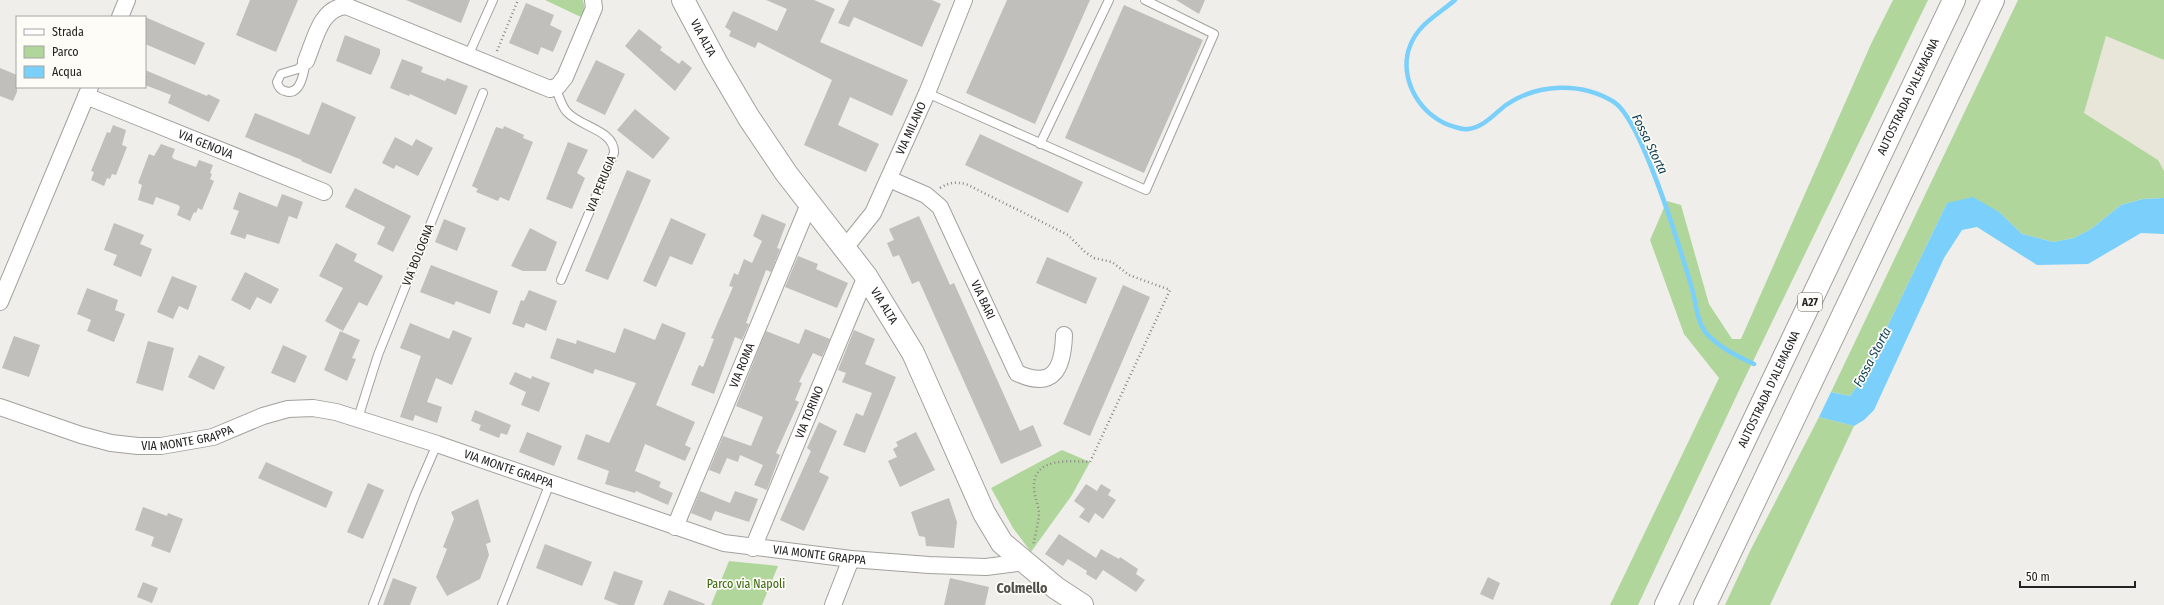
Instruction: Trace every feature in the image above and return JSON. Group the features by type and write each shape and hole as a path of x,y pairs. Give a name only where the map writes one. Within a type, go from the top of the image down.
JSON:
{"main road":[{"name":"VIA ALTA","path":"683,0 716,62 749,118 809,204 866,276 912,353 984,513 1002,543 1056,588 1082,605"},
{"name":"AUTOSTRADA D'ALEMAGNA","path":"1666,605 1954,0"},
{"path":"1704,605 1993,0"}],"street":[{"path":"120,16 127,0"},
{"path":"306,61 324,16 339,3 357,9 545,88 555,87 565,77 594,8 592,0"},
{"name":"VIA MILANO","path":"844,249 873,213 927,93 964,0"},
{"name":"VIA GENOVA","path":"0,302 88,92 324,192"},
{"name":"VIA BARI","path":"889,179 926,195 940,207 1018,373 1032,379 1041,380 1050,377 1059,366 1064,350 1064,335"},
{"name":"VIA ROMA","path":"675,527 809,204"},
{"name":"VIA TORINO","path":"754,548 866,276"},
{"name":"VIA MONTE GRAPPA","path":"0,407 81,435 111,443 138,446 168,445 213,437 257,418 288,409 321,410 358,418 437,444 724,544 851,559 929,565 986,567 1024,562"},
{"path":"833,605 851,559"}],"lane":[{"path":"468,56 493,0"},
{"path":"1040,144 1109,0"},
{"path":"927,93 1146,190 1214,34 1145,0"},
{"name":"VIA PERUGIA","path":"555,87 569,115 608,138 614,146 614,153 562,280"},
{"name":"VIA BOLOGNA","path":"358,418 378,355 483,93"},
{"path":"373,605 415,495 437,444"},
{"path":"502,605 550,483"}],"path":[{"path":"495,56 518,0"}],"shaded area":[{"path":"2106,36 2164,60 2164,171 2158,160 2084,113"}],"green space":[{"path":"545,0 583,0 585,10 583,18"},
{"path":"1893,0 1928,0 1743,382 1638,605 1610,605 1719,378 1684,334 1650,240 1667,201 1681,205 1709,304 1732,339 1741,339 1871,44"},
{"path":"2018,0 2164,0 2164,60 2106,36 2084,113 2158,160 2164,171 2164,198 2143,199 2121,205 2091,229 2074,238 2053,242 2022,234 1999,212 1947,203 1862,379 1850,396 1831,392"},
{"path":"1819,417 1854,426 1770,605 1725,605 1751,549"},
{"path":"1062,450 1090,462 1072,495 1031,552 1013,528 991,488"},
{"name":"Parco via Napoli","path":"729,561 778,566 762,605 711,605"}],"water":[{"path":"1973,197 1999,212 2022,234 2053,242 2074,238 2091,229 2121,205 2143,199 2164,198 2164,234 2141,233 2088,264 2037,265 1977,227 1962,230 1944,258 1874,410 1864,420 1854,426 1819,417 1831,392 1850,396 1862,379 1947,203"}],"building":[{"path":"250,0 298,0 276,52 236,35"},
{"path":"406,0 470,0 461,23"},
{"path":"766,0 814,0 835,9 820,42 908,80 892,116 850,97 838,125 879,144 866,172 804,145 832,80 758,42 755,48 729,36 731,31 725,27 733,11 777,31 787,9"},
{"path":"849,0 932,0 941,4 922,47 854,17 849,27 838,23"},
{"path":"1007,0 1090,0 1035,124 966,93"},
{"path":"1176,0 1205,0 1199,14"},
{"path":"526,3 554,15 550,25 562,31 553,52 541,47 538,55 509,43"},
{"path":"1124,5 1203,40 1144,173 1065,138"},
{"path":"146,17 205,43 195,65 146,44"},
{"path":"639,29 662,47 660,50 679,64 682,60 692,68 675,91 625,46"},
{"path":"345,35 380,49 380,54 371,75 336,61"},
{"path":"402,59 423,67 421,72 445,81 447,78 468,86 456,115 410,94 409,96 390,88"},
{"path":"596,60 625,74 605,115 576,101"},
{"path":"0,68 16,75 17,92 13,101 0,96"},
{"path":"146,70 220,100 209,122 168,103 171,95 146,85"},
{"path":"322,102 356,117 331,174 301,161 302,160 245,137 255,113 309,135"},
{"path":"635,109 670,138 653,159 617,130"},
{"path":"113,125 126,130 122,145 127,147 116,175 112,174 110,179 107,178 104,186 91,180 94,172 91,171 107,132 110,133"},
{"path":"504,126 524,135 523,138 533,142 509,201 500,197 498,201 476,192 478,189 472,186 496,127 503,129"},
{"path":"980,134 1083,182 1068,213 965,165"},
{"path":"395,137 412,146 416,139 433,148 418,176 396,165 394,169 382,163"},
{"path":"568,142 588,150 577,173 585,178 572,209 546,199"},
{"path":"161,144 175,149 172,157 174,159 196,167 199,160 213,165 210,173 212,174 210,179 214,181 202,210 198,208 196,213 194,212 190,221 177,215 180,207 178,205 156,197 153,205 138,200 142,185 138,183 149,154 154,156"},
{"path":"627,170 651,180 608,280 585,271"},
{"path":"355,188 411,216 393,252 377,244 385,227 345,207"},
{"path":"239,192 277,207 282,194 303,202 297,219 289,216 279,244 247,234 245,239 230,234 239,211 233,209"},
{"path":"762,214 786,224 777,248 780,249 771,272 766,270 746,323 749,324 742,340 735,337 714,394 691,385 699,365 703,367 714,339 711,338 733,287 729,286 734,273 738,275 744,259 752,263 762,241 753,236"},
{"path":"919,216 950,285 954,283 1020,431 1033,425 1042,446 1001,464 919,281 912,284 899,255 893,257 887,243 894,240 889,229"},
{"path":"671,218 706,234 692,265 670,256 656,287 643,281"},
{"path":"444,219 466,228 457,251 435,242"},
{"path":"114,223 144,235 140,244 152,249 141,277 113,265 117,255 104,250"},
{"path":"530,228 557,242 546,271 523,271 511,266"},
{"path":"336,243 357,254 354,261 383,276 367,306 359,302 343,331 325,321 343,288 319,276"},
{"path":"798,256 818,264 816,269 848,283 837,308 785,287"},
{"path":"1047,257 1097,278 1086,304 1036,283"},
{"path":"431,265 498,291 490,314 456,301 454,305 420,292"},
{"path":"245,272 279,289 271,304 257,297 250,310 231,300"},
{"path":"172,276 197,286 188,310 179,306 173,319 157,312"},
{"path":"1123,285 1150,297 1090,436 1063,424"},
{"path":"87,288 118,300 115,310 125,314 114,342 87,331 91,320 77,314"},
{"path":"529,290 557,301 546,331 526,323 524,328 512,324 521,300 524,301"},
{"path":"410,323 449,339 453,330 472,338 452,385 436,378 427,402 442,407 437,423 415,415 413,421 400,417 421,356 400,348"},
{"path":"662,323 686,333 656,405 695,422 685,445 691,448 685,461 645,444 635,471 661,482 659,487 673,493 668,505 636,491 635,493 605,484 609,471 577,459 586,434 609,443 636,383 595,369 593,374 550,358 557,338 576,344 577,340 615,353 624,328 655,340"},
{"path":"805,329 830,339 822,357 813,353 799,382 802,383 795,400 799,402 776,453 780,455 767,490 754,485 763,465 740,455 738,462 727,458 720,474 709,470 723,436 751,446 763,417 736,406 766,331 799,344"},
{"path":"854,330 875,339 865,364 896,377 865,453 843,445 856,413 863,416 872,393 842,382 846,373 838,370"},
{"path":"340,331 360,340 352,358 356,359 347,381 324,370"},
{"path":"14,336 40,345 29,377 2,368"},
{"path":"148,341 174,348 163,391 136,383"},
{"path":"283,345 307,356 295,383 271,373"},
{"path":"199,355 225,367 214,390 188,377"},
{"path":"515,372 531,379 532,376 550,383 539,412 521,405 526,392 509,384"},
{"path":"475,410 511,425 507,435 501,433 499,438 479,430 481,425 471,421"},
{"path":"819,422 837,431 819,472 829,477 804,531 780,520 811,451 807,448"},
{"path":"527,432 562,446 554,466 519,452"},
{"path":"916,432 935,470 900,487 888,461 897,457 893,449 898,446 896,442"},
{"path":"266,462 333,492 326,508 258,478"},
{"path":"368,483 384,490 363,539 347,532"},
{"path":"1086,484 1097,491 1101,484 1111,490 1108,495 1116,500 1103,519 1095,513 1089,523 1079,517 1085,509 1074,501"},
{"path":"700,491 730,503 735,491 758,499 749,522 715,511 711,521 691,513"},
{"path":"949,498 957,522 954,548 926,546 925,537 919,536 911,512"},
{"path":"478,499 491,542 486,544 489,555 480,579 447,596 436,577 447,549 443,547 454,519 451,512"},
{"path":"143,507 167,516 168,513 183,519 170,553 151,546 154,537 135,530"},
{"path":"1059,534 1096,558 1101,549 1119,559 1120,557 1138,569 1136,574 1145,580 1136,592 1103,570 1096,580 1086,574 1087,571 1068,559 1063,566 1045,554"},
{"path":"545,544 592,562 582,586 536,568"},
{"path":"614,571 643,581 634,605 619,605 604,599"},
{"path":"1488,577 1500,583 1493,600 1480,594"},
{"path":"393,578 417,587 410,605 383,605"},
{"path":"950,578 989,587 985,605 944,605"},
{"path":"143,582 158,588 152,603 137,597"},
{"path":"669,590 705,604 663,605"}],"waterway":[{"name":"Fossa Storta","path":"1455,0 1424,25 1410,46 1407,59 1407,71 1415,96 1423,107 1432,116 1443,123 1466,129 1479,126 1506,105 1519,98 1532,92 1546,89 1574,88 1601,95 1614,102 1625,114 1648,158 1669,216 1693,291 1698,317 1703,329 1723,348 1754,364"}],"district":[{"name":"Colmello","path":"1022,588"}]}
